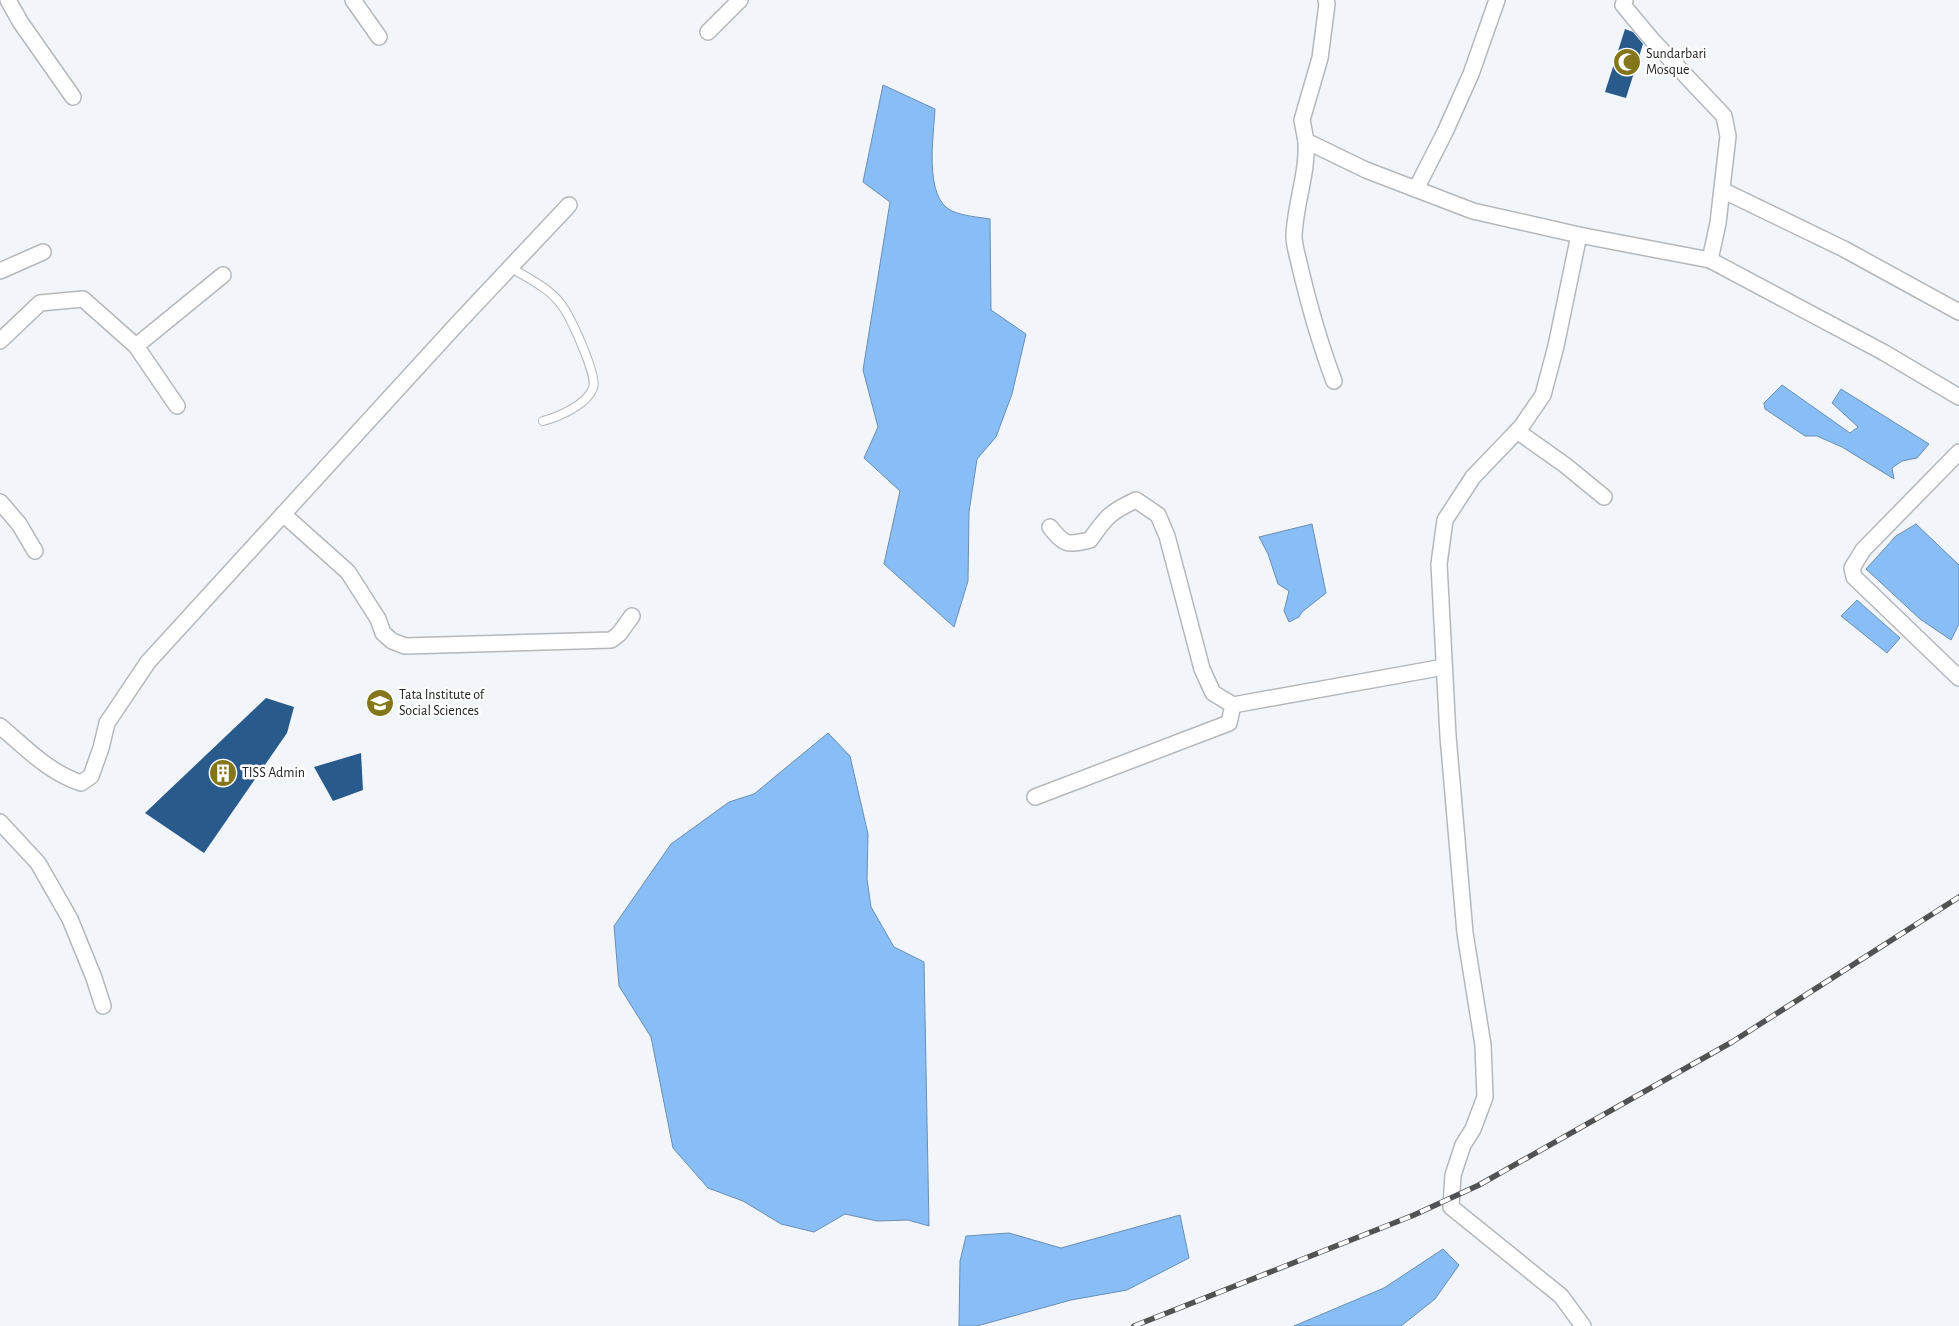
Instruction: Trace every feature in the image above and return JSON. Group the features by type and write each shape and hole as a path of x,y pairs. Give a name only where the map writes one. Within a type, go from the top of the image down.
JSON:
{"street":[{"path":"8,0 21,23 73,97"},
{"path":"353,0 379,37"},
{"path":"708,32 740,0"},
{"path":"1326,0 1320,58 1302,120 1307,159 1301,178 1294,238 1303,281 1334,381"},
{"path":"1416,189 1445,132 1471,74 1497,0"},
{"path":"1624,0 1623,5 1653,41 1724,116 1728,136 1718,223 1710,260"},
{"path":"1306,142 1366,170 1473,211 1579,235 1710,260 1883,352 1959,397"},
{"path":"1722,190 1844,249 1959,312"},
{"path":"0,726 55,772 81,783 87,780 91,776 101,748 107,722 148,662 569,205"},
{"path":"1579,235 1556,346 1543,395 1516,431 1473,477 1445,520 1439,564 1448,736 1465,933 1483,1045 1485,1097 1474,1129 1462,1145 1453,1175 1451,1206 1561,1296 1583,1326"},
{"path":"0,271 42,252"},
{"path":"136,346 223,275"},
{"path":"0,341 40,304 83,299 136,346 178,406"},
{"path":"1516,431 1565,465 1604,498"},
{"path":"1959,452 1863,550 1852,568 1854,576 1959,678"},
{"path":"1050,527 1061,541 1071,545 1090,540 1104,519 1120,507 1136,500 1158,514 1167,536 1202,669 1213,692 1233,705 1444,667"},
{"path":"0,502 19,524 35,550"},
{"path":"283,514 348,572 378,619 383,633 392,641 405,646 611,640 619,634 632,616"},
{"path":"1035,797 1229,723 1233,705"},
{"path":"0,822 38,863 70,919 94,978 103,1006"}],"lane":[{"path":"510,267 544,288 560,303 582,345 595,382 592,391 583,401 558,417 543,421"}],"water":[{"path":"883,85 935,109 932,164 937,193 943,204 952,211 990,219 991,310 1026,334 1012,394 996,437 977,459 969,512 968,581 954,627 884,564 900,491 864,458 878,427 863,370 890,202 863,182"},
{"path":"1782,385 1850,433 1858,427 1832,403 1841,389 1929,444 1917,458 1902,461 1892,468 1894,479 1842,447 1817,436 1805,436 1765,409 1764,403"},
{"path":"1312,524 1326,593 1302,612 1299,617 1289,622 1284,611 1289,591 1278,584 1268,554 1259,537"},
{"path":"1916,524 1959,565 1959,624 1951,640 1920,619 1866,569 1896,536"},
{"path":"1857,600 1900,638 1887,653 1841,616"},
{"path":"828,733 850,756 868,834 867,879 871,907 894,947 924,962 929,1226 908,1220 877,1221 845,1214 814,1232 781,1224 743,1201 708,1188 673,1148 651,1037 619,986 614,926 671,844 729,802 754,794"},
{"path":"1180,1215 1189,1258 1127,1290 1071,1300 977,1326 959,1326 960,1261 966,1236 1009,1233 1061,1248"},
{"path":"1443,1249 1459,1265 1435,1299 1401,1326 1294,1326 1384,1288"}],"building":[{"path":"1625,29 1633,32 1643,44 1626,98 1605,92"},
{"name":"TISS Admin","path":"266,698 294,707 287,733 204,853 145,813"},
{"path":"361,753 363,790 333,801 314,767"}],"railway":[{"path":"1134,1326 1414,1215 1479,1185 1732,1042 1959,897"}],"place":[{"name":"Sundarbari Mosque","path":"1627,62"},
{"name":"Tata Institute of Social Sciences","path":"380,703"},
{"name":"TISS Admin","path":"223,773"}]}
